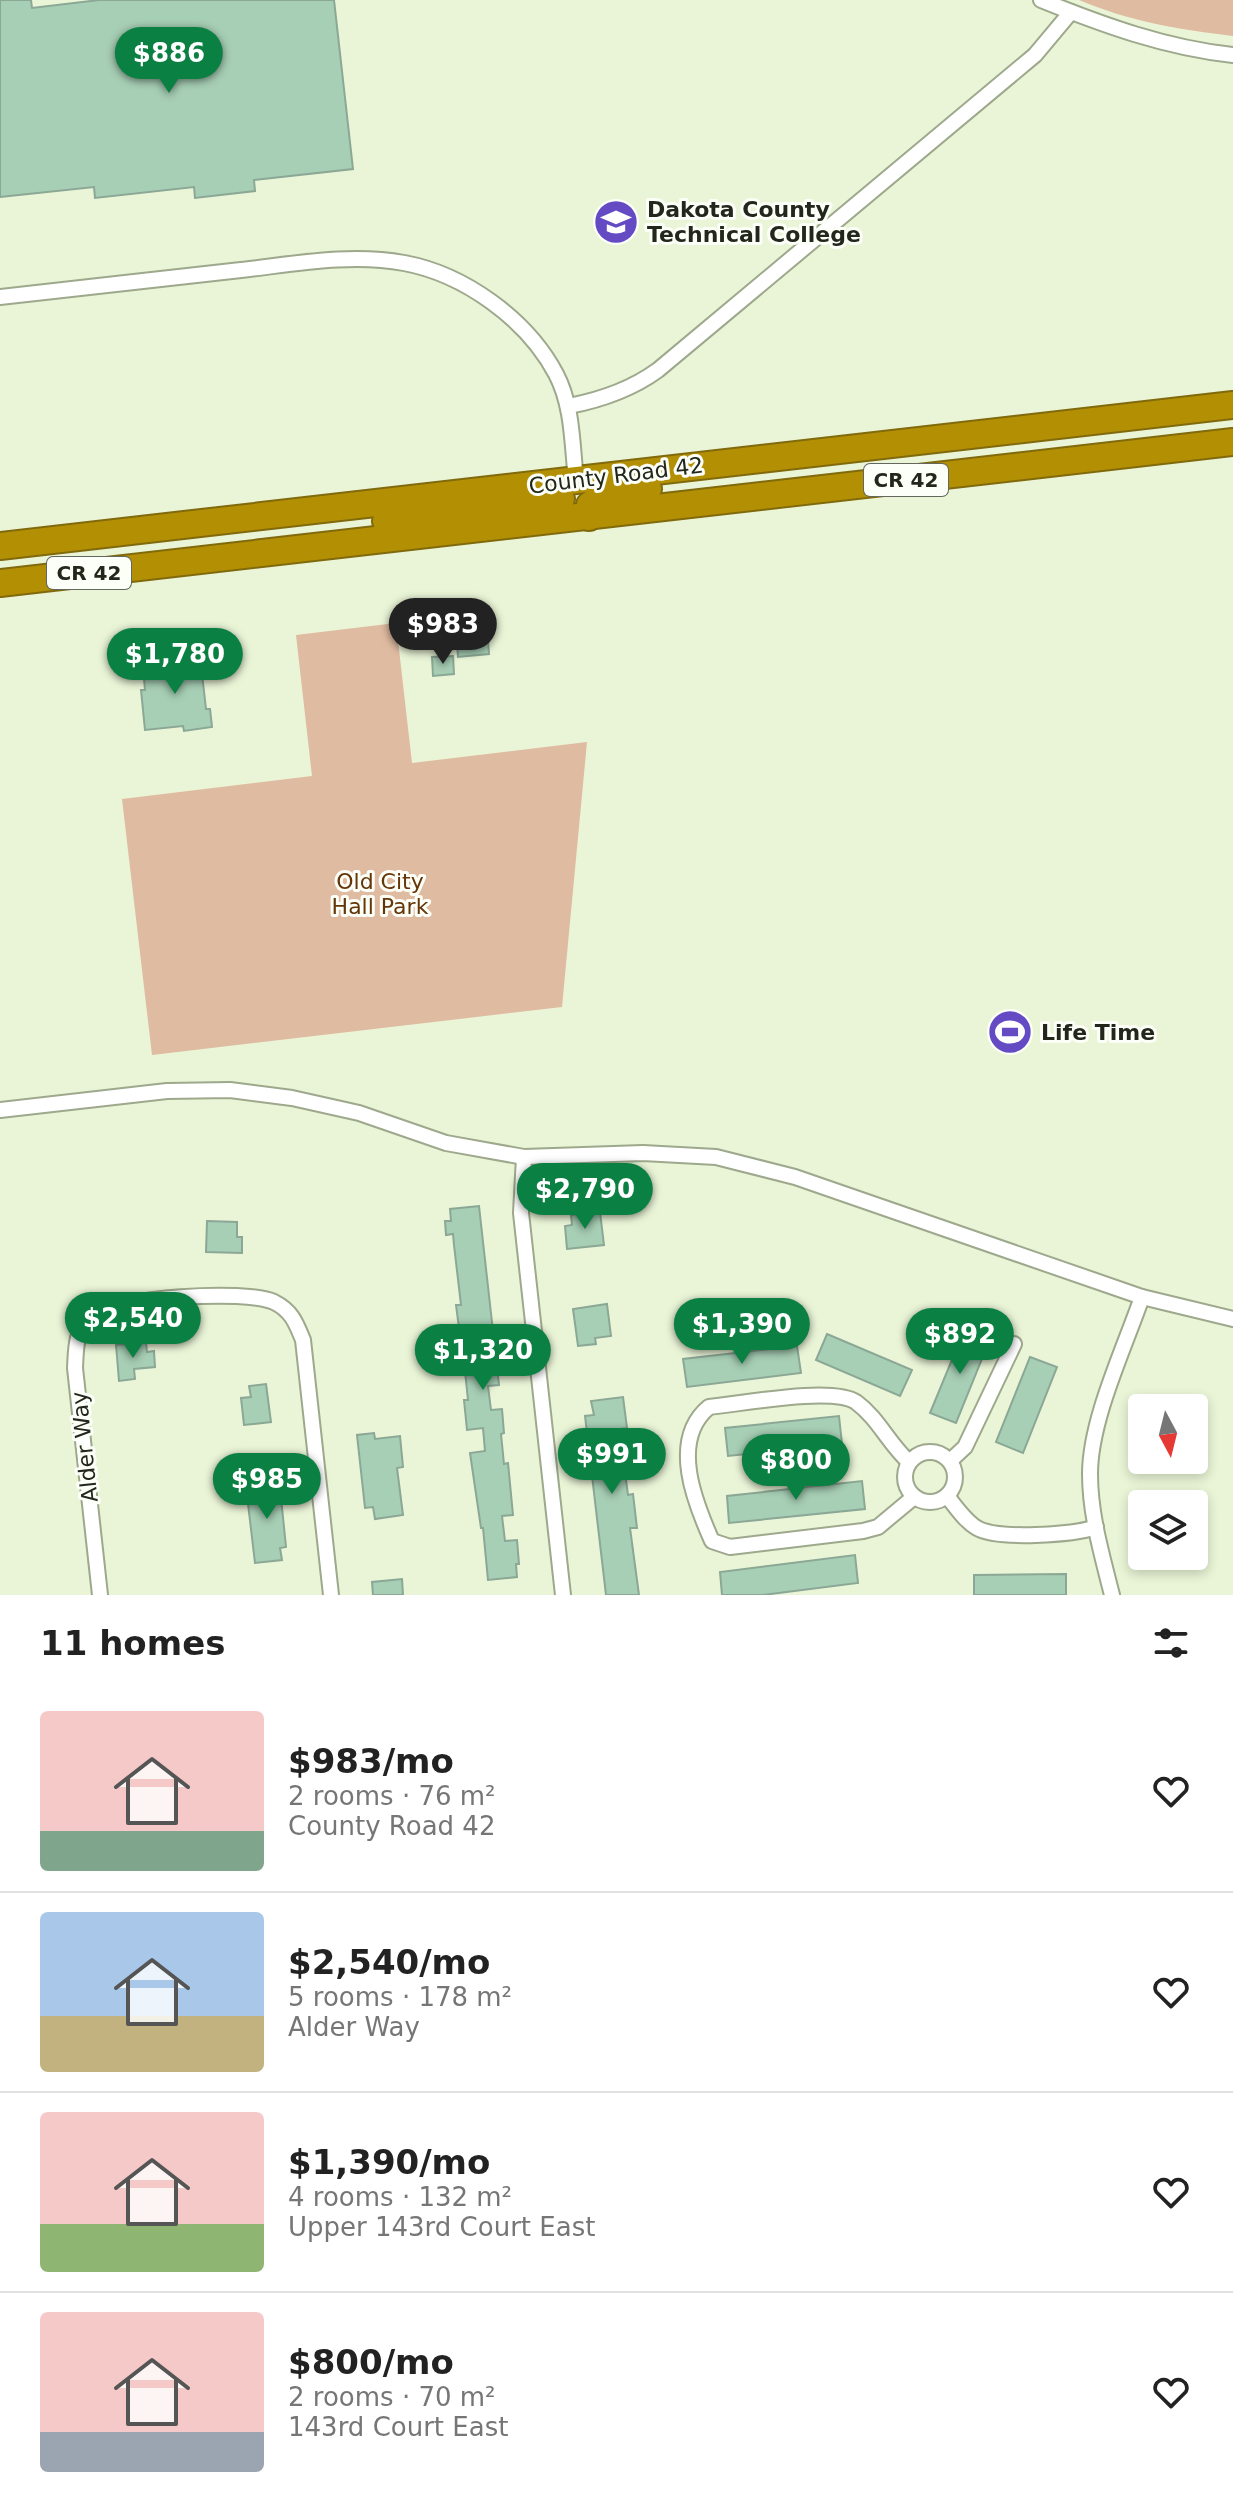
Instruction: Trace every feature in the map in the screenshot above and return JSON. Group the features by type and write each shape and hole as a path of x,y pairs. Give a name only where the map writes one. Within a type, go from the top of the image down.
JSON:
{"highway":[{"name":"County Road 42","path":"0,546 1233,405"},
{"path":"589,517 590,505 605,496 864,460 910,442"},
{"name":"County Road 42","path":"0,583 1233,442"},
{"path":"233,557 321,529 560,499 573,495 576,480"}],"street":[{"path":"1041,0 1128,33 1233,55"},
{"path":"569,406 618,392 645,380 658,370 1035,55 1071,12"},
{"path":"0,297 320,261 377,259 406,263 441,274 470,288 525,331 556,375 569,406 576,480"},
{"path":"0,1110 167,1091 230,1090 292,1098 359,1113 446,1143 524,1157 671,1153 746,1163 795,1177 1142,1297 1233,1319"},
{"path":"524,1157 521,1213 563,1595"},
{"name":"Alder Way","path":"100,1595 75,1368 76,1340 91,1317 115,1306 201,1295 242,1296 273,1302 293,1316 303,1340 331,1595"},
{"path":"1112,1595 1096,1527 1090,1471 1099,1421 1142,1297"},
{"path":"950,1461 965,1447 1014,1344"},
{"path":"909,1462 869,1413 853,1400 831,1394 709,1407 697,1417 688,1457 689,1481 712,1541 730,1547 878,1527 914,1497"},
{"path":"929,1452 937,1452 950,1461 955,1479 947,1496 930,1503 914,1497 905,1480 909,1462 921,1453 929,1452"},
{"path":"947,1496 977,1528 992,1533 1079,1533 1096,1527"}],"green space":[{"path":"1079,0 1233,0 1233,36 1155,24"},
{"name":"Old City Hall Park","path":"396,623 412,763 587,742 562,1007 152,1055 122,799 312,776 296,635"}],"building":[{"path":"0,0 31,0 32,8 99,0 334,0 353,169 254,180 255,191 195,198 194,187 95,198 94,187 0,197"},
{"path":"487,627 489,654 458,657 456,630"},
{"path":"200,656 206,709 210,709 212,727 184,731 183,726 145,730 141,690 145,690 143,668 175,664 175,659"},
{"path":"453,656 454,674 433,676 432,657"},
{"path":"479,1206 499,1385 488,1386 491,1410 502,1409 504,1464 508,1463 513,1515 502,1516 505,1541 517,1540 519,1564 516,1564 517,1577 488,1580 470,1453 485,1451 483,1428 467,1430 464,1400 468,1400 463,1352 469,1352 467,1327 459,1328 456,1305 461,1305 453,1234 446,1235 445,1221 451,1221 450,1209"},
{"path":"600,1212 604,1245 567,1249 565,1226 572,1225 571,1215"},
{"path":"207,1221 237,1222 237,1237 242,1237 242,1253 206,1252"},
{"path":"607,1304 611,1336 595,1338 596,1344 578,1346 573,1309"},
{"path":"965,1328 990,1339 956,1423 930,1413"},
{"path":"827,1334 912,1370 900,1396 816,1360"},
{"path":"146,1342 147,1352 154,1351 155,1367 134,1369 135,1379 119,1381 116,1345"},
{"path":"797,1346 801,1373 687,1387 683,1359"},
{"path":"1030,1357 1057,1367 1023,1453 996,1442"},
{"path":"266,1384 271,1422 244,1425 241,1398 251,1397 249,1386"},
{"path":"623,1397 627,1428 619,1429 628,1495 633,1494 637,1528 630,1528 639,1595 606,1595 585,1416 594,1415 591,1401"},
{"path":"839,1416 842,1444 728,1456 725,1428"},
{"path":"374,1433 375,1439 400,1436 403,1467 397,1468 403,1515 375,1519 373,1507 365,1508 357,1435"},
{"path":"279,1478 286,1547 280,1548 282,1560 255,1563 246,1487 262,1486 261,1480"},
{"path":"862,1481 865,1509 729,1523 727,1496"},
{"path":"855,1555 858,1583 763,1595 722,1595 720,1572"},
{"path":"1066,1574 1066,1595 974,1595 974,1575"},
{"path":"402,1579 403,1595 373,1595 372,1582"}],"place":[{"name":"Dakota County Technical College","path":"616,222"},
{"name":"Life Time","path":"1010,1032"}]}
